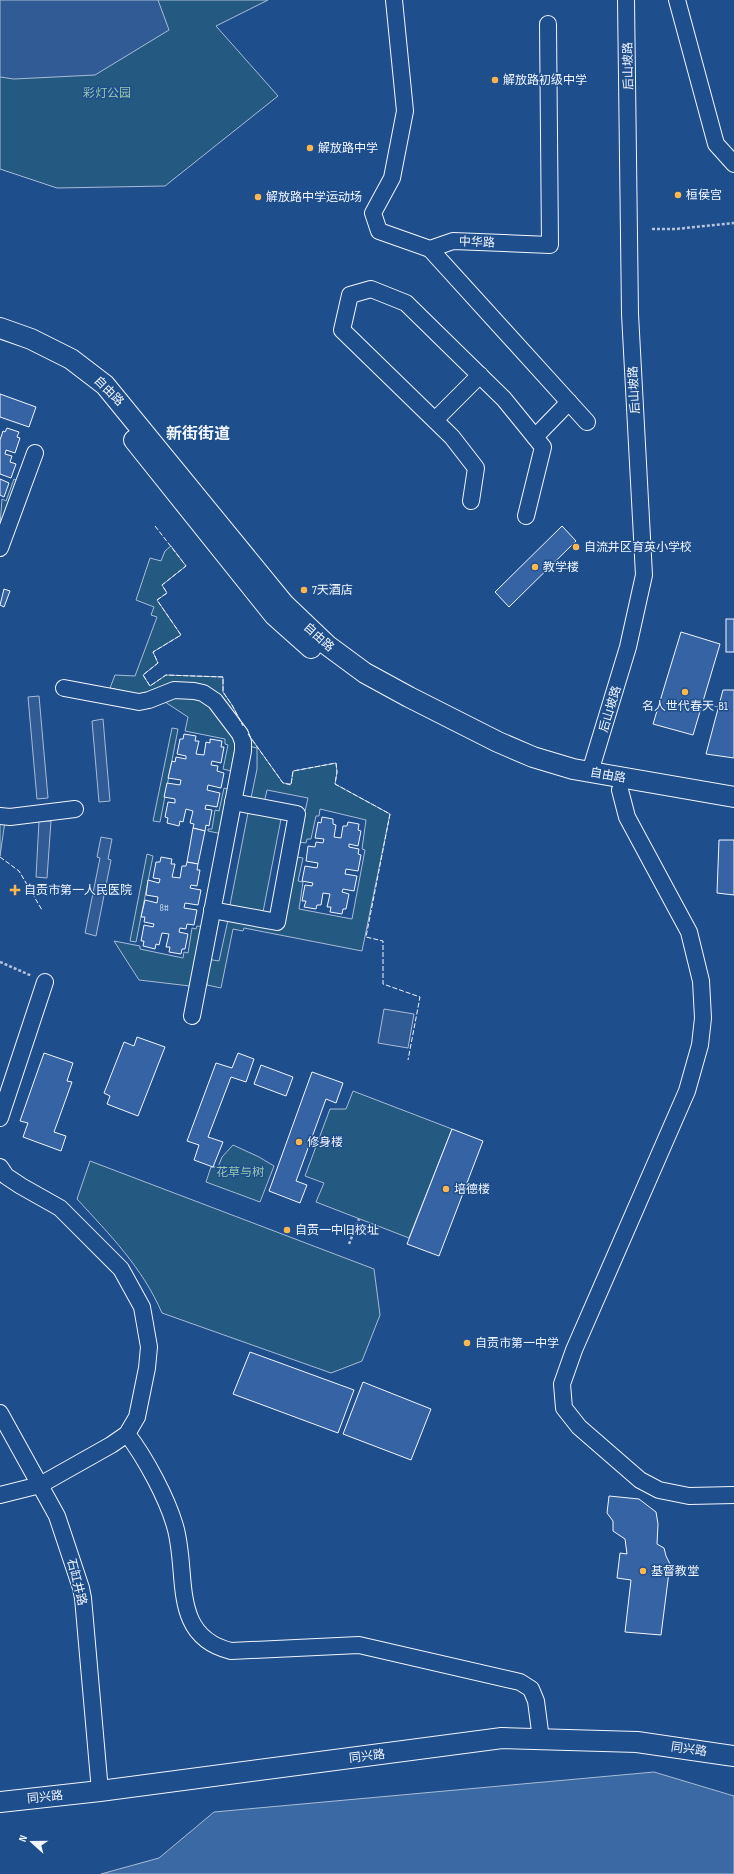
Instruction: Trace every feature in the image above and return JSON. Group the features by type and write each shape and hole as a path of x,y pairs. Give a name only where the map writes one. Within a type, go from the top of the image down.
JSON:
{"main road":[{"name":"自由路","path":"0,328 31,339 71,359 105,385 284,604 327,645 372,676 498,742 533,757 573,769 734,797"},
{"name":"自由路","path":"0,341 25,350 64,370 95,394 274,615 318,655 359,684 493,753 528,768 570,782 734,809"},
{"name":"同兴路","path":"0,1802 100,1791 502,1738 636,1742 734,1756"}],"street":[{"path":"394,0 405,111 392,178 373,213 379,231 430,249 587,422"},
{"name":"后山坡路","path":"590,772 628,647 644,575 630,314 626,0"},
{"path":"677,0 716,144 734,164"},
{"name":"中华路","path":"430,249 453,242 550,245 548,24"},
{"path":"471,501 476,468 452,436 342,330 350,295 371,289 406,304 504,399 544,447 526,516"},
{"path":"435,420 480,375"},
{"path":"535,437 569,402"},
{"path":"1,544 34,453"},
{"path":"64,688 139,702 149,700 174,690 194,690 208,695 215,701 242,738 243,751 192,1016"},
{"path":"620,790 627,816 689,932 701,981 703,1018 700,1045 687,1091 574,1350 562,1384 564,1408 579,1427 640,1480 659,1490 689,1496 734,1495"},
{"path":"212,910 276,922 297,814 233,802"},
{"path":"0,816 10,817 75,809"},
{"path":"0,1118 45,982"},
{"path":"0,1167 6,1176 60,1208 121,1269 142,1307 147,1327 149,1347 147,1368 137,1416 127,1434 111,1445 40,1485 0,1495"},
{"name":"石缸井路","path":"0,1413 60,1524 83,1598 100,1791"},
{"path":"127,1434 137,1447 169,1509 176,1526 186,1610 193,1627 202,1638 217,1648 231,1651 359,1645 520,1682 531,1690 536,1701 540,1739"}],"path":[{"path":"652,229 676,229 734,223"},
{"path":"0,962 45,982"},
{"path":"349,1244 359,1219"}],"green space":[{"name":"彩灯公园","path":"0,0 268,0 216,26 278,96 165,186 57,188 0,169"},
{"path":"14,479 20,482 0,525 2,499 6,501"},
{"path":"171,546 186,566 162,585 167,593 157,600 181,635 153,652 158,663 143,675 150,686 166,675 223,677 223,692 246,731 283,783 291,784 293,771 336,763 337,772 335,784 390,814 362,951 244,928 243,931 233,929 221,988 207,985 207,959 219,961 228,920 282,927 296,857 303,858 298,881 303,882 299,909 352,919 365,850 362,849 366,820 320,809 319,816 316,816 311,839 307,839 306,843 298,842 308,798 267,790 264,803 251,798 257,769 257,748 248,746 213,692 141,695 110,688 115,675 135,676 157,617 151,615 154,607 136,600 150,558 161,561 165,551"},
{"path":"203,697 234,733 236,744 232,764 236,766 235,772 223,769 228,745 225,744 225,739 185,731 188,717 165,702 165,698"},
{"path":"172,728 178,729 160,822 153,821"},
{"path":"224,788 231,790 222,834 208,831 208,829 212,829 215,810 219,811"},
{"path":"248,813 276,816 281,819 263,912 234,908 230,905"},
{"path":"0,820 5,821 0,856"},
{"path":"147,854 153,856 136,942 130,941"},
{"path":"197,926 205,927 190,986 139,980 114,941 140,946 140,949 183,958 184,952 188,953 192,928 196,929"},
{"path":"353,1091 452,1129 409,1238 316,1202 324,1183 305,1176 330,1109 346,1109"},
{"name":"花草与树","path":"233,1145 274,1166 260,1202 206,1182 211,1167 218,1167 222,1157"},
{"path":"90,1161 374,1269 380,1315 362,1361 331,1373 162,1313 154,1296 135,1266 77,1199"}],"shaded area":[{"path":"0,0 158,0 169,30 95,75 14,79 0,77"},
{"path":"39,696 48,798 37,799 28,697"},
{"path":"103,719 110,801 99,802 92,721"},
{"path":"39,821 51,821 47,878 36,877"},
{"path":"101,837 112,839 108,859 111,860 96,936 85,933 100,858 97,857"},
{"path":"384,1009 414,1014 408,1048 378,1043"},
{"path":"654,1772 734,1796 734,1874 101,1874 159,1858 214,1812"}],"building":[{"path":"0,394 36,407 29,427 0,417"},
{"path":"7,428 19,432 17,437 20,438 15,453 6,450 5,454 12,456 10,462 16,464 11,478 0,474 0,440 3,431 5,432"},
{"path":"0,479 9,483 4,497 0,495"},
{"name":"教学楼","path":"562,526 576,541 509,607 495,592"},
{"path":"4,589 10,591 4,607 0,605"},
{"path":"726,619 734,619 734,652 726,652"},
{"name":"名人世代春天-B1","path":"681,632 720,644 693,735 653,724"},
{"path":"723,690 734,690 734,758 706,754"},
{"path":"184,734 196,736 195,741 199,741 196,754 204,755 206,742 210,743 210,739 222,741 221,747 224,747 221,763 212,761 211,765 218,766 217,771 224,773 221,788 208,785 207,790 220,793 217,807 206,805 205,809 212,810 209,826 206,825 205,831 193,828 194,824 190,823 193,811 186,809 183,822 180,821 179,826 167,823 168,818 165,817 168,802 175,803 175,799 164,797 167,783 180,785 181,780 168,778 172,761 175,762 176,757 186,759 186,756 177,754 180,739 183,739"},
{"path":"322,817 333,819 333,824 336,825 334,837 341,838 343,826 347,826 348,822 359,824 358,830 361,831 358,846 349,844 349,847 359,849 358,854 361,855 358,871 346,869 345,874 357,876 354,891 343,889 342,892 349,894 346,909 343,909 342,914 330,912 331,907 327,907 330,894 323,893 321,905 317,905 316,909 304,907 306,901 302,901 305,885 312,886 313,883 302,881 305,866 317,868 318,863 306,861 308,846 315,847 316,842 323,843 324,839 315,838 318,822 321,823"},
{"path":"193,828 205,831 198,864 187,862"},
{"path":"719,840 734,840 734,895 717,893"},
{"path":"161,857 172,859 171,864 175,864 172,877 180,878 182,866 186,866 187,862 198,864 197,870 200,870 197,886 191,885 190,888 201,890 198,905 185,903 184,908 197,910 194,925 187,924 186,929 180,928 179,932 188,934 185,949 182,949 181,954 169,952 170,947 166,947 169,934 162,933 159,945 156,944 155,949 143,946 144,941 141,941 144,925 153,927 154,924 144,922 145,917 141,917 145,900 157,903 158,897 146,895 148,880 159,883 160,879 153,878 156,862 160,862"},
{"path":"137,1037 165,1047 138,1116 107,1104 110,1096 104,1093 124,1042 134,1046"},
{"path":"44,1053 73,1063 67,1081 72,1082 54,1132 66,1136 61,1151 23,1137 28,1123 20,1121"},
{"path":"238,1053 254,1059 246,1082 231,1077 208,1137 223,1142 213,1167 194,1160 199,1145 187,1141 216,1063 232,1068"},
{"path":"261,1065 293,1077 286,1096 254,1084"},
{"name":"修身楼","path":"312,1072 343,1083 336,1103 326,1099 296,1181 307,1185 300,1203 269,1191"},
{"name":"培德楼","path":"452,1129 483,1141 439,1256 407,1244"},
{"path":"250,1352 354,1390 338,1433 233,1394"},
{"path":"363,1382 431,1409 411,1460 343,1434"},
{"name":"基督教堂","path":"609,1496 639,1499 656,1512 658,1524 657,1544 664,1548 670,1564 661,1635 625,1632 631,1580 617,1578 620,1553 627,1554 625,1539 613,1531 613,1521 607,1513"}],"fence":[{"path":"155,526 186,566 162,585 167,593 157,600 181,635 153,652 158,663 143,675 150,686 166,675 223,677 223,692 243,726"},
{"path":"248,734 283,783 291,785 293,771 336,763 337,772 335,784 390,814 366,937 383,941 383,984 420,997 408,1060"},
{"path":"0,857 19,871 42,910"}],"place":[{"name":"解放路初级中学","path":"495,80"},
{"name":"解放路中学","path":"310,148"},
{"name":"桓侯宫","path":"678,195"},
{"name":"解放路中学运动场","path":"258,197"},
{"name":"自流井区育英小学校","path":"576,547"},
{"name":"教学楼","path":"535,567"},
{"name":"7天酒店","path":"304,590"},
{"name":"名人世代春天-B1","path":"685,692"},
{"name":"自贡市第一人民医院","path":"15,890"},
{"name":"修身楼","path":"299,1142"},
{"name":"培德楼","path":"446,1189"},
{"name":"自贡一中旧校址","path":"287,1230"},
{"name":"自贡市第一中学","path":"467,1343"},
{"name":"基督教堂","path":"643,1571"}],"district":[{"name":"新街街道","path":"198,433"}]}
